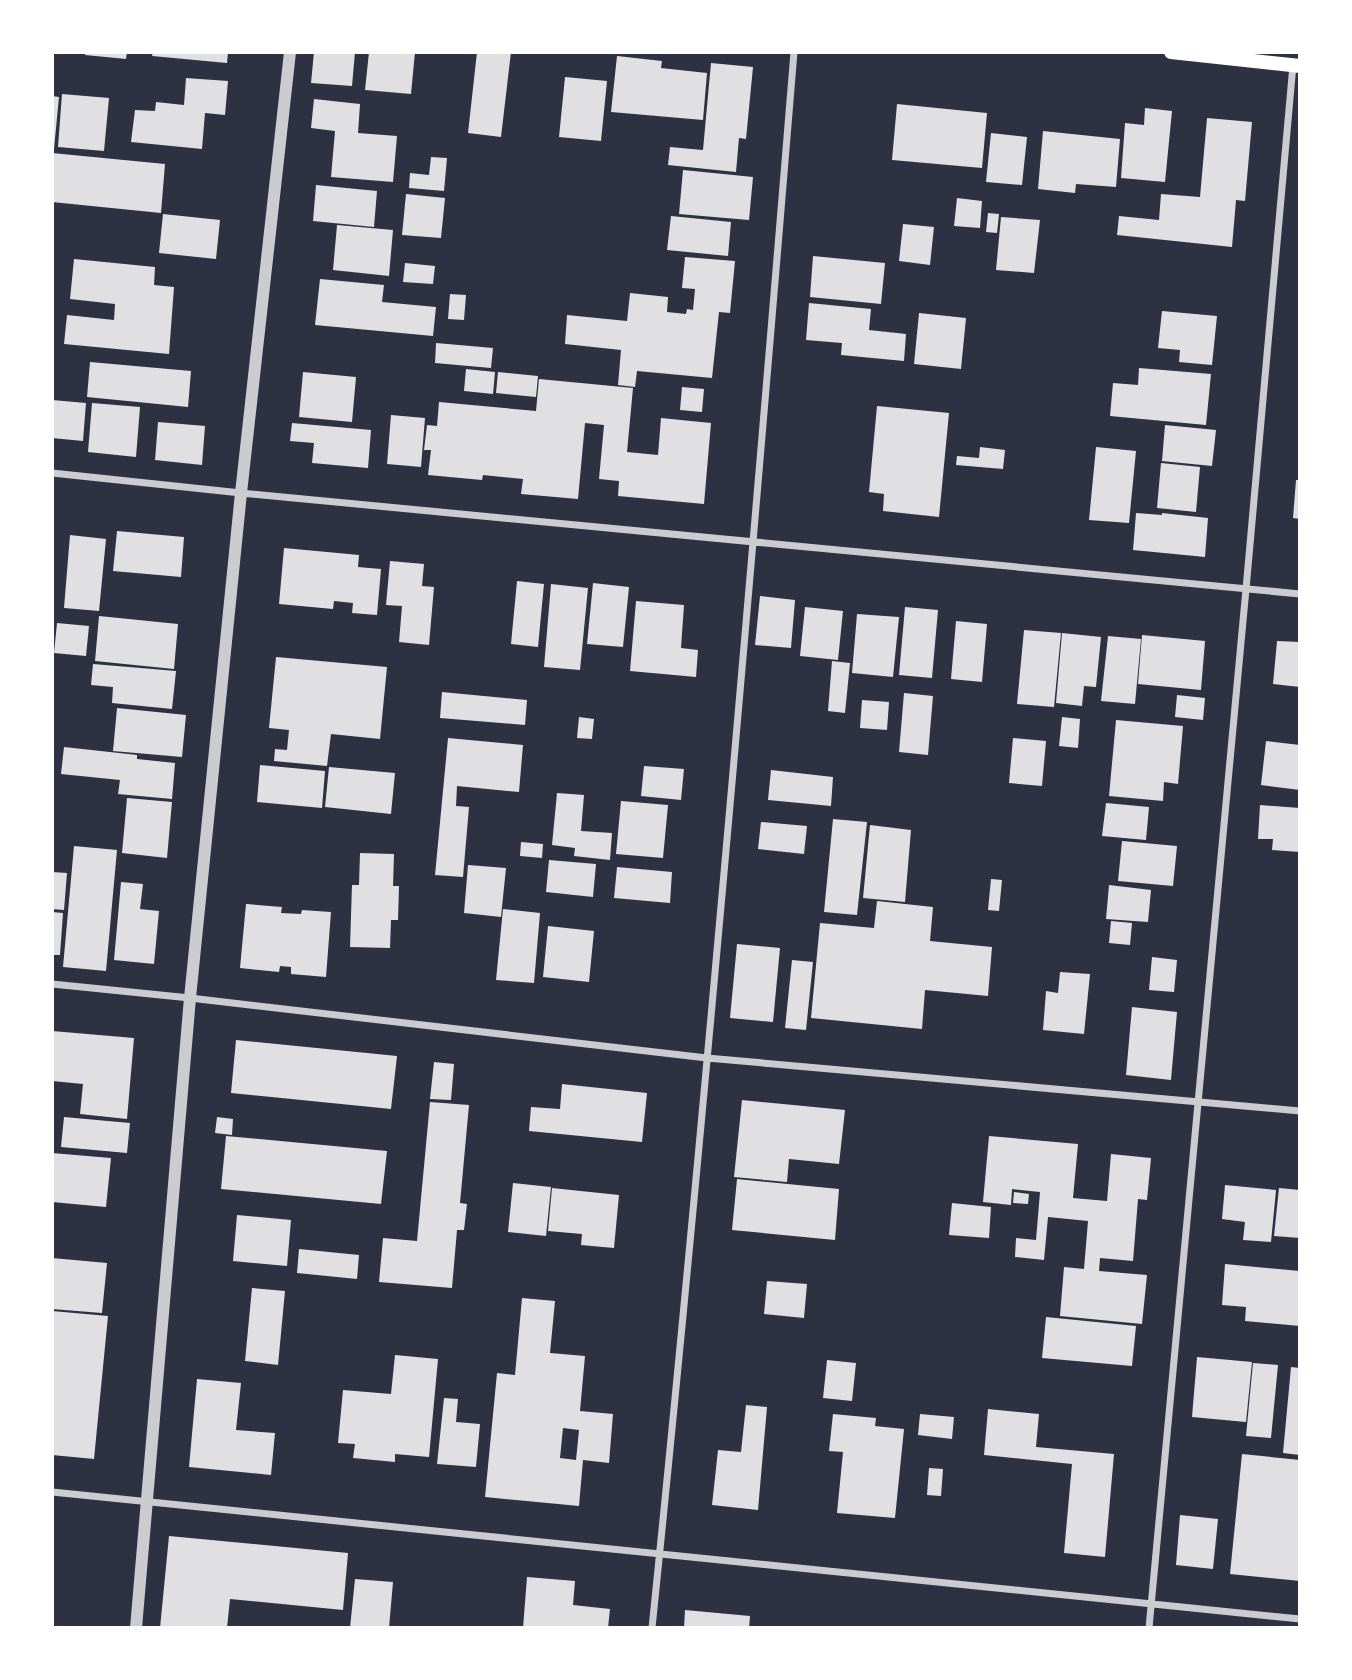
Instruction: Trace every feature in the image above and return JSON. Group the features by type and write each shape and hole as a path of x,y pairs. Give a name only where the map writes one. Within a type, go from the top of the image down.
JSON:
{"main road":[{"path":"1171,52 1296,66"}],"street":[{"path":"136,1628 190,998 241,493 290,52"},
{"path":"652,1628 754,542 794,52"},
{"path":"1149,1628 1296,66"},
{"path":"52,473 1300,594"},
{"path":"52,984 707,1058 1300,1111"},
{"path":"52,1492 1300,1619"}],"building":[{"path":"85,52 127,52 126,59 85,55"},
{"path":"153,52 228,52 227,63 152,56"},
{"path":"314,52 355,52 352,86 311,83"},
{"path":"369,52 415,52 411,94 365,90"},
{"path":"477,52 511,52 501,137 468,133"},
{"path":"617,56 662,61 661,68 707,73 703,120 611,112"},
{"path":"711,63 753,67 746,139 739,138 736,172 668,165 670,147 703,150"},
{"path":"565,77 607,81 601,141 559,137"},
{"path":"186,78 228,81 225,115 205,113 202,149 131,142 135,110 155,111 156,102 184,105"},
{"path":"62,94 109,98 104,151 58,147"},
{"path":"52,96 59,97 54,149 52,149"},
{"path":"314,99 360,104 358,133 397,136 393,182 331,177 335,131 311,128"},
{"path":"897,104 987,113 982,168 892,160"},
{"path":"1145,108 1172,111 1165,182 1121,178 1125,123 1144,125"},
{"path":"1207,118 1252,122 1245,201 1236,200 1232,247 1117,235 1119,216 1159,220 1161,194 1200,197"},
{"path":"1043,131 1120,139 1116,187 1076,184 1075,193 1038,189"},
{"path":"991,133 1027,137 1022,185 986,182"},
{"path":"52,153 165,164 161,213 52,202"},
{"path":"431,157 447,158 444,191 409,188 410,173 429,175"},
{"path":"683,170 753,177 749,220 679,214"},
{"path":"316,185 377,191 374,227 313,221"},
{"path":"406,194 445,198 441,238 402,235"},
{"path":"957,198 982,201 980,228 954,226"},
{"path":"988,213 999,214 997,233 986,232"},
{"path":"163,214 220,220 216,259 159,253"},
{"path":"671,216 731,222 728,256 667,250"},
{"path":"1001,217 1040,220 1034,273 996,270"},
{"path":"903,224 934,227 930,265 899,261"},
{"path":"337,225 393,230 389,276 333,270"},
{"path":"813,256 885,263 881,304 810,297"},
{"path":"685,257 735,261 730,313 719,312 712,378 637,371 635,387 618,385 621,350 565,344 567,315 627,321 630,293 668,297 667,312 686,314 687,309 693,310 695,289 682,288"},
{"path":"74,259 155,267 154,285 174,287 169,354 64,344 67,315 114,320 115,304 70,299"},
{"path":"405,263 435,266 433,284 403,282"},
{"path":"320,279 384,285 382,302 436,307 433,336 315,325"},
{"path":"450,294 466,295 464,320 448,319"},
{"path":"809,303 871,309 869,330 906,334 904,361 841,355 842,343 806,340"},
{"path":"1162,311 1217,316 1212,365 1179,362 1180,350 1158,348"},
{"path":"919,313 966,318 961,369 914,364"},
{"path":"436,343 493,348 491,368 435,363"},
{"path":"90,362 191,371 188,407 87,397"},
{"path":"1139,368 1211,374 1206,425 1110,416 1113,383 1138,385"},
{"path":"466,369 495,372 493,394 464,391"},
{"path":"303,372 356,377 352,422 299,417"},
{"path":"498,372 538,376 536,397 496,393"},
{"path":"539,379 633,388 627,452 658,455 661,418 711,423 704,504 618,496 619,481 599,479 604,425 585,423 578,499 521,494 523,479 483,475 482,480 428,475 431,450 424,450 427,425 437,426 439,402 536,411"},
{"path":"682,387 704,389 702,412 680,410"},
{"path":"52,400 86,403 83,441 52,438"},
{"path":"92,403 140,407 136,457 88,452"},
{"path":"877,406 949,413 939,517 883,511 884,494 869,492"},
{"path":"391,415 425,418 421,467 387,464"},
{"path":"158,422 205,426 202,465 155,460"},
{"path":"292,423 371,430 368,468 312,463 314,443 290,441"},
{"path":"1165,425 1216,430 1212,466 1162,461"},
{"path":"980,447 1005,450 1003,469 956,465 957,456 979,458"},
{"path":"1096,447 1136,451 1129,523 1089,520"},
{"path":"1161,463 1200,467 1196,512 1157,508"},
{"path":"1296,480 1300,480 1300,519 1293,518"},
{"path":"1136,513 1208,518 1205,557 1133,550"},
{"path":"117,531 184,537 181,577 113,571"},
{"path":"70,535 106,539 99,611 64,608"},
{"path":"284,548 359,555 358,567 381,569 377,615 352,613 353,603 334,601 333,609 279,604"},
{"path":"390,561 424,564 422,586 434,587 429,645 399,642 402,606 386,605"},
{"path":"517,581 544,584 538,647 511,644"},
{"path":"593,583 629,587 623,647 587,644"},
{"path":"551,584 588,588 580,670 544,667"},
{"path":"760,596 795,600 791,648 755,645"},
{"path":"636,601 684,605 681,648 698,650 696,677 630,671"},
{"path":"805,607 843,611 838,660 800,656"},
{"path":"905,607 938,610 932,678 899,675"},
{"path":"857,614 899,617 893,677 852,673"},
{"path":"99,616 178,624 174,669 95,661"},
{"path":"956,621 987,624 982,682 951,679"},
{"path":"57,623 89,626 86,656 54,653"},
{"path":"1024,630 1061,633 1054,707 1017,704"},
{"path":"1062,633 1101,637 1096,687 1084,686 1082,706 1056,703"},
{"path":"1142,635 1205,641 1201,690 1138,684"},
{"path":"1108,636 1141,639 1135,704 1101,701"},
{"path":"1277,641 1300,642 1300,687 1273,684"},
{"path":"276,657 387,667 380,739 331,734 327,766 274,761 275,749 287,750 289,730 269,728"},
{"path":"832,661 850,663 845,713 828,711"},
{"path":"93,664 176,671 172,709 112,703 113,687 91,685"},
{"path":"442,692 527,700 525,725 440,718"},
{"path":"904,693 933,696 928,755 899,752"},
{"path":"1177,695 1205,698 1203,720 1175,717"},
{"path":"862,700 889,702 887,730 860,728"},
{"path":"117,708 186,715 182,757 113,751"},
{"path":"579,717 594,719 592,739 577,738"},
{"path":"1062,717 1080,719 1078,748 1059,746"},
{"path":"1116,720 1183,726 1178,784 1164,782 1163,801 1109,796"},
{"path":"448,738 523,745 519,792 457,786 456,806 469,807 463,877 435,875"},
{"path":"1013,738 1046,741 1042,786 1009,783"},
{"path":"1266,741 1300,745 1300,790 1261,785"},
{"path":"64,747 137,755 137,759 175,763 172,799 118,794 120,780 61,774"},
{"path":"260,765 325,771 322,808 257,802"},
{"path":"644,766 684,769 681,800 641,796"},
{"path":"329,767 395,773 391,814 325,807"},
{"path":"771,770 833,777 831,806 768,800"},
{"path":"557,793 584,795 581,831 612,833 610,860 574,856 575,848 552,845"},
{"path":"127,798 172,802 167,858 122,853"},
{"path":"621,801 668,805 663,858 616,854"},
{"path":"1106,803 1149,807 1146,840 1102,836"},
{"path":"1260,805 1300,808 1300,852 1272,850 1273,839 1258,839"},
{"path":"833,819 867,822 857,915 824,912"},
{"path":"761,822 807,826 804,854 758,849"},
{"path":"870,825 911,830 905,902 863,898"},
{"path":"1122,841 1177,846 1173,886 1118,881"},
{"path":"521,842 543,844 542,858 520,856"},
{"path":"74,846 117,850 106,971 63,967"},
{"path":"360,853 394,854 393,886 399,886 398,920 391,920 390,948 350,947 352,885 359,885"},
{"path":"549,860 596,864 593,897 546,892"},
{"path":"468,865 506,868 501,917 464,913"},
{"path":"617,867 672,872 670,903 614,898"},
{"path":"52,872 67,873 64,910 52,909"},
{"path":"991,879 1002,880 999,911 988,910"},
{"path":"121,882 143,884 140,909 159,911 154,964 114,960"},
{"path":"1109,885 1151,890 1148,922 1106,919"},
{"path":"877,901 933,907 930,941 992,947 988,996 925,990 922,1029 811,1018 820,923 874,928"},
{"path":"246,904 282,907 281,913 301,914 302,910 331,912 326,977 291,974 291,967 280,966 279,972 240,968"},
{"path":"503,909 540,913 534,983 496,980"},
{"path":"52,912 63,913 60,955 52,955"},
{"path":"1111,921 1132,923 1130,945 1109,943"},
{"path":"548,926 594,931 589,982 543,977"},
{"path":"737,944 780,948 773,1022 730,1018"},
{"path":"1152,957 1177,960 1174,992 1149,990"},
{"path":"792,960 813,962 806,1030 785,1028"},
{"path":"1060,972 1090,974 1084,1034 1043,1030 1046,991 1058,993"},
{"path":"1132,1007 1177,1012 1171,1080 1126,1075"},
{"path":"52,1031 134,1038 127,1119 80,1114 83,1084 52,1081"},
{"path":"236,1040 397,1056 391,1109 231,1093"},
{"path":"434,1062 454,1064 451,1100 430,1099"},
{"path":"562,1084 647,1093 642,1142 529,1131 531,1107 560,1109"},
{"path":"742,1100 845,1110 839,1164 789,1159 787,1182 734,1177"},
{"path":"430,1102 469,1105 460,1203 467,1204 464,1230 457,1230 452,1288 379,1282 383,1238 417,1241"},
{"path":"64,1117 130,1123 127,1153 61,1147"},
{"path":"217,1117 233,1119 232,1135 215,1133"},
{"path":"226,1136 387,1151 381,1204 221,1189"},
{"path":"989,1136 1078,1144 1073,1198 1107,1201 1111,1154 1151,1158 1147,1200 1138,1199 1133,1261 1100,1258 1099,1271 1147,1275 1142,1324 1060,1316 1064,1267 1084,1269 1088,1221 1048,1217 1044,1260 1015,1257 1016,1238 1036,1240 1040,1192 1012,1189 1011,1205 983,1202"},
{"path":"52,1153 111,1158 106,1207 52,1202"},
{"path":"737,1179 839,1189 835,1240 732,1230"},
{"path":"513,1183 551,1187 546,1236 508,1232"},
{"path":"1225,1185 1276,1190 1271,1242 1243,1240 1245,1222 1222,1219"},
{"path":"552,1188 619,1195 614,1248 581,1245 582,1234 548,1231"},
{"path":"1279,1188 1300,1190 1300,1238 1274,1236"},
{"path":"1014,1192 1029,1194 1028,1204 1013,1203"},
{"path":"952,1203 991,1207 989,1238 949,1235"},
{"path":"237,1215 291,1220 287,1266 233,1261"},
{"path":"299,1249 359,1255 357,1279 297,1273"},
{"path":"52,1258 107,1263 102,1313 52,1309"},
{"path":"1225,1264 1300,1271 1300,1326 1245,1321 1246,1307 1222,1305"},
{"path":"767,1281 807,1284 804,1318 764,1314"},
{"path":"252,1288 285,1291 278,1365 245,1361"},
{"path":"522,1298 555,1301 550,1353 585,1356 580,1411 613,1414 609,1463 583,1460 579,1506 485,1497 497,1373 515,1375","holes":["563,1428 579,1430 576,1460 560,1458"]},
{"path":"52,1311 108,1316 94,1459 52,1455"},
{"path":"1046,1317 1136,1326 1132,1366 1042,1358"},
{"path":"395,1355 438,1359 429,1457 395,1454 395,1462 353,1458 355,1444 338,1443 343,1390 391,1394"},
{"path":"1197,1357 1252,1362 1246,1422 1192,1417"},
{"path":"827,1360 856,1363 852,1401 823,1398"},
{"path":"1253,1363 1278,1365 1271,1438 1246,1436"},
{"path":"1291,1367 1300,1368 1300,1455 1283,1453"},
{"path":"197,1379 241,1383 236,1430 275,1433 271,1475 189,1467"},
{"path":"444,1398 458,1399 456,1422 480,1424 476,1467 437,1464"},
{"path":"746,1405 767,1407 758,1510 712,1505 718,1450 741,1452"},
{"path":"988,1409 1039,1414 1036,1447 1114,1454 1105,1557 1064,1553 1072,1464 984,1455"},
{"path":"833,1414 876,1418 875,1426 904,1429 895,1518 837,1513 843,1452 829,1451"},
{"path":"920,1414 954,1417 952,1439 918,1435"},
{"path":"1242,1454 1300,1460 1300,1581 1230,1574"},
{"path":"929,1468 943,1469 941,1496 927,1495"},
{"path":"1180,1515 1218,1519 1213,1569 1176,1565"},
{"path":"169,1536 348,1553 343,1610 230,1599 227,1628 160,1628"},
{"path":"527,1577 575,1581 573,1605 610,1609 608,1628 523,1628"},
{"path":"355,1579 393,1582 389,1628 350,1628"},
{"path":"685,1610 750,1616 749,1628 684,1628"}]}
